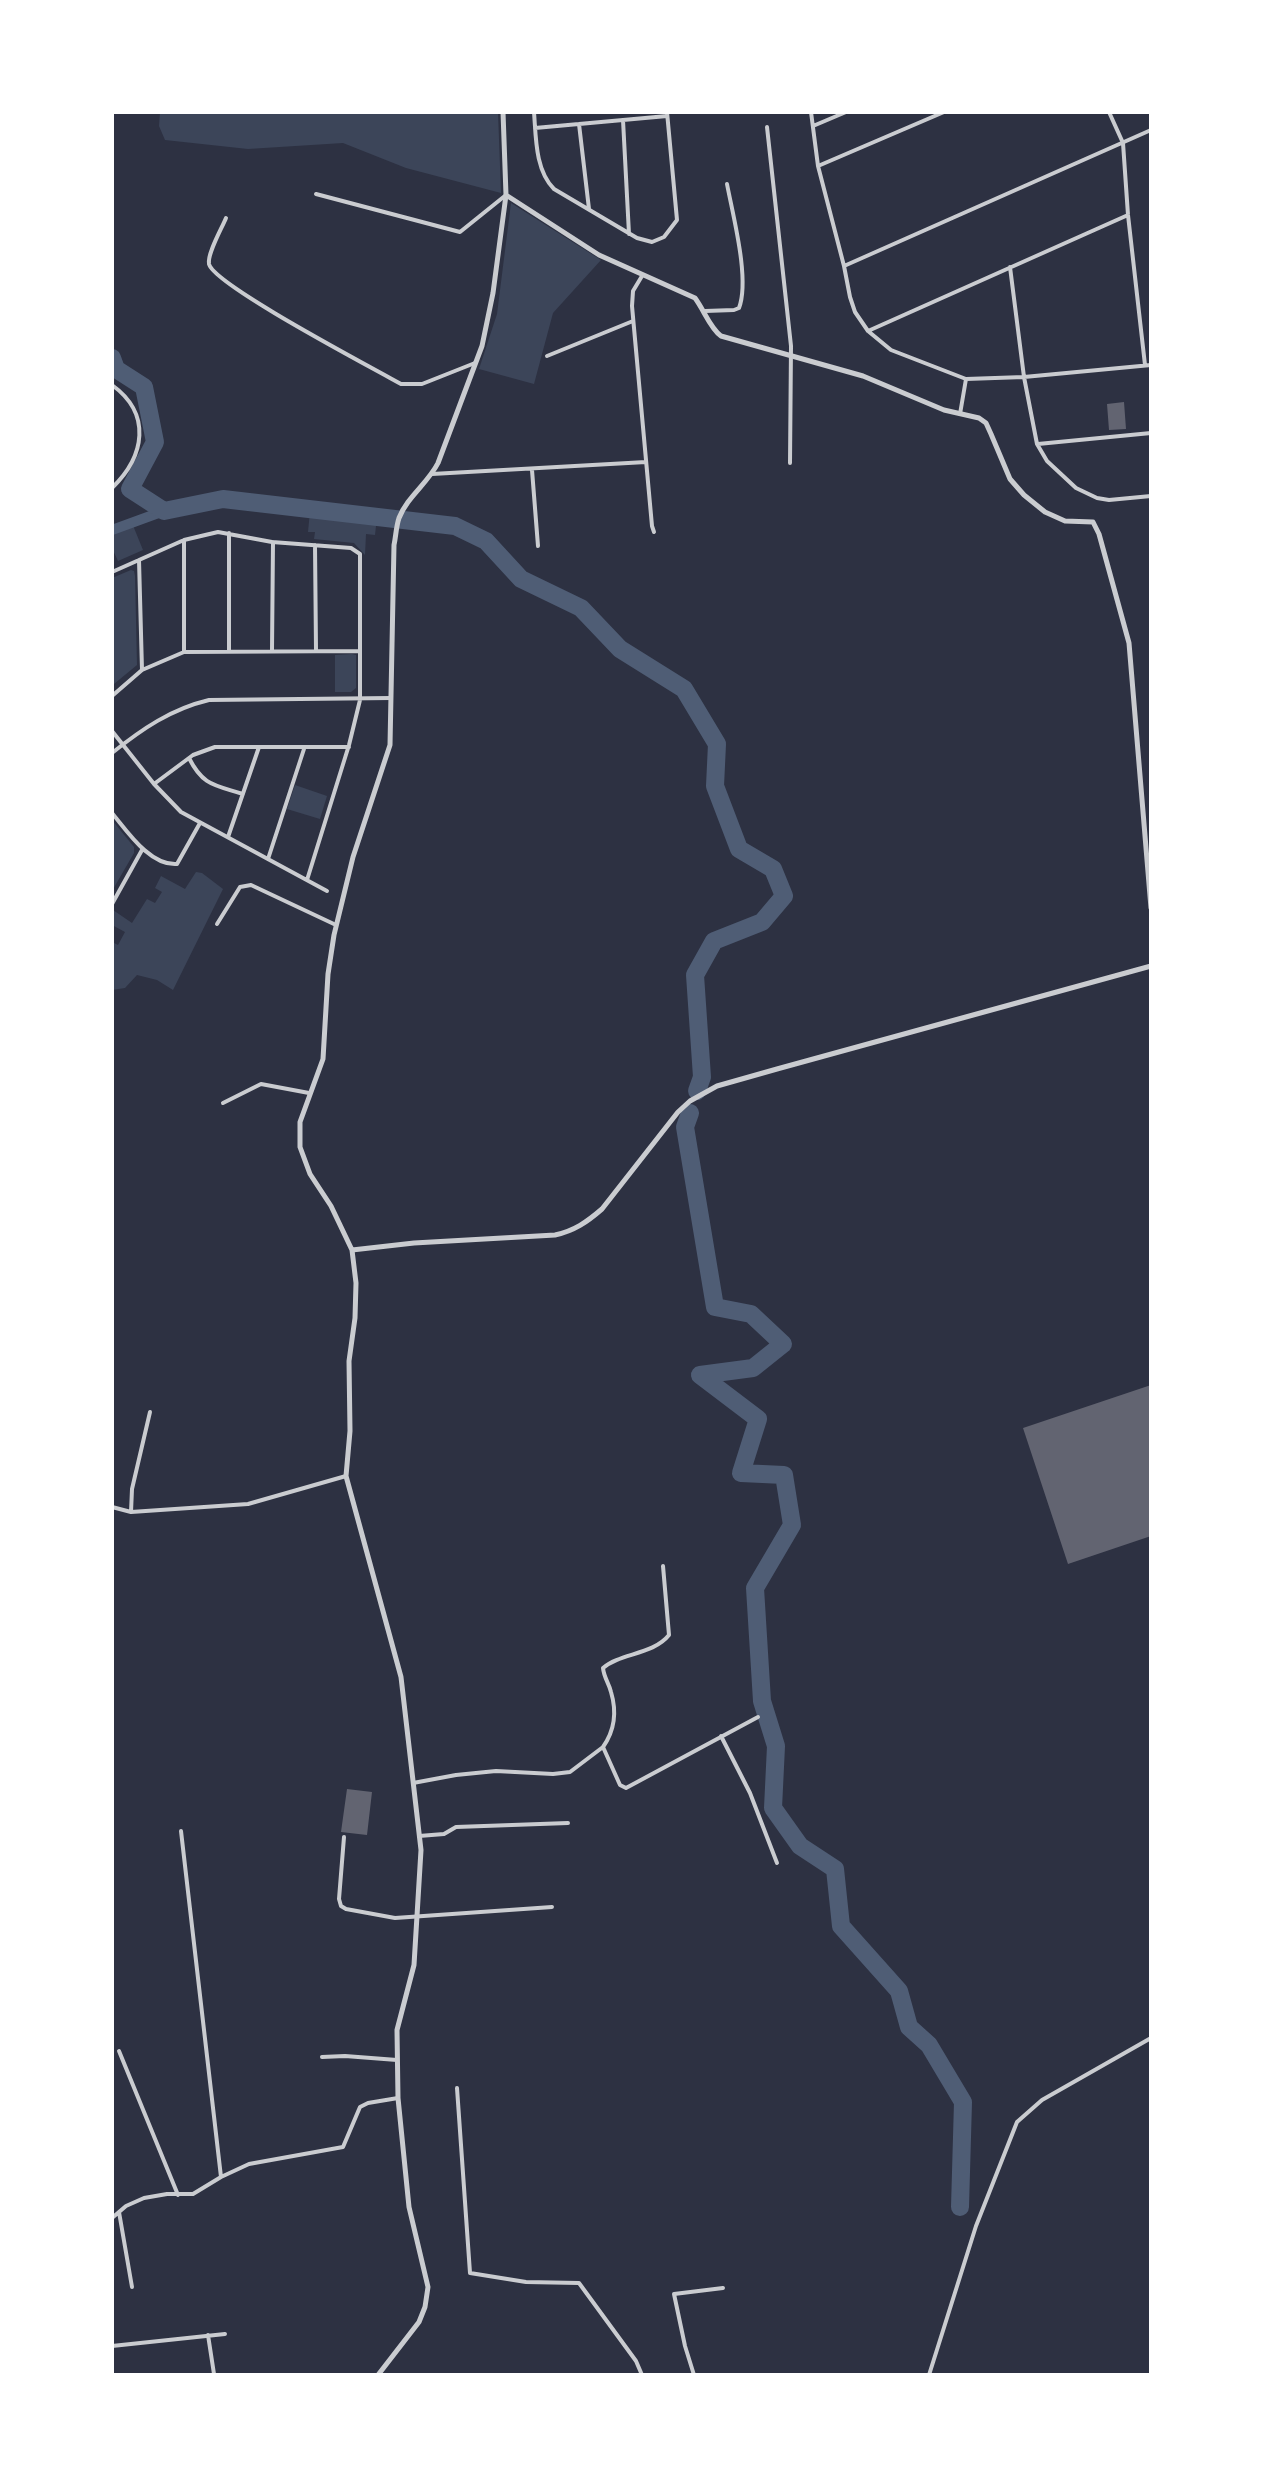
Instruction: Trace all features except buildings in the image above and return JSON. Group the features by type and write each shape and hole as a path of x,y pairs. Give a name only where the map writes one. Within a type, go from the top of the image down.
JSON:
{"street":[{"path":"378,2375 419,2322 428,2287 409,2207 397,2060 397,2030 414,1965 421,1850 401,1677 346,1476 350,1431 349,1361 356,1283 352,1250 331,1206 310,1174 300,1147 300,1122 323,1059 328,1015 328,974 336,925 362,827 390,745 394,545 399,519 432,474 482,346 493,293 506,195 503,112"},
{"path":"534,112 535,128 541,173 554,189 629,234 652,242 664,237 677,220 667,114 535,128"},
{"path":"811,112 818,166 855,312 868,331 891,350 966,379 1024,377 1148,365 1128,215 1123,143 1109,112"},
{"path":"813,126 846,112"},
{"path":"818,166 944,112"},
{"path":"623,120 629,234"},
{"path":"579,124 589,209"},
{"path":"767,127 792,355 790,463"},
{"path":"844,266 1151,130"},
{"path":"705,311 734,310 739,308 741,302 742,277 727,184"},
{"path":"316,194 460,232 506,195"},
{"path":"506,195 599,255 695,298 715,332 721,336 863,376 944,410 979,418 986,423 1010,479 1024,495 1045,512 1065,521 1093,522 1129,643 1151,908"},
{"path":"868,331 1128,215"},
{"path":"226,218 209,258 211,268 227,284 278,315 404,384 422,384 475,363"},
{"path":"1010,267 1024,377 1037,444 1047,461 1067,481 1097,498 1109,500 1151,496"},
{"path":"642,276 633,291 633,321 654,532"},
{"path":"547,356 633,321"},
{"path":"960,414 966,379"},
{"path":"112,385 129,399 135,409 140,435 138,449 122,478 112,488"},
{"path":"1037,444 1151,433"},
{"path":"432,474 646,462"},
{"path":"532,470 538,546"},
{"path":"112,572 184,540 218,532 273,542 358,551 361,557 360,698 349,747 307,880"},
{"path":"229,533 229,650"},
{"path":"184,540 184,652"},
{"path":"272,650 273,542"},
{"path":"315,545 316,650"},
{"path":"139,560 142,670"},
{"path":"112,696 142,670 184,652 360,651"},
{"path":"112,753 153,723 185,706 209,700 391,698"},
{"path":"112,731 181,812 327,891"},
{"path":"154,784 189,758 215,747 349,747"},
{"path":"228,837 259,747"},
{"path":"268,859 304,749"},
{"path":"189,758 204,781 243,794"},
{"path":"112,813 142,850 171,865 177,864 200,823"},
{"path":"112,904 142,850"},
{"path":"217,924 240,887 251,885 336,925"},
{"path":"352,1250 567,1232 588,1222 602,1209 678,1112 709,1090 1151,966"},
{"path":"223,1103 261,1084 309,1093"},
{"path":"131,1512 132,1489 150,1412"},
{"path":"112,1507 131,1512 248,1504 346,1476"},
{"path":"413,1783 496,1771 539,1774 570,1772 603,1747 611,1736 615,1716 611,1689 604,1678 603,1668 611,1661 630,1657 664,1641 669,1635 663,1566"},
{"path":"603,1747 620,1785 626,1788 758,1717"},
{"path":"721,1736 750,1793 777,1863"},
{"path":"419,1836 444,1834 456,1827 568,1823"},
{"path":"181,1831 221,2177"},
{"path":"344,1837 339,1899 346,1909 395,1918 552,1907"},
{"path":"929,2375 976,2226 1017,2122 1042,2100 1151,2038"},
{"path":"119,2051 178,2195"},
{"path":"322,2057 397,2060"},
{"path":"457,2088 470,2273 526,2282 579,2283 636,2361 642,2375"},
{"path":"112,2218 126,2206 144,2198 193,2194 235,2169 263,2160 343,2147 360,2107 398,2098"},
{"path":"119,2212 132,2287"},
{"path":"694,2375 674,2294 723,2288"},
{"path":"112,2346 225,2334"},
{"path":"208,2335 214,2374"}],"shaded area":[{"path":"160,112 498,112 501,193 406,168 343,143 248,149 165,140 159,126"},
{"path":"511,203 601,260 553,313 534,384 479,369 497,314"},
{"path":"310,511 390,520 387,526 376,526 375,535 366,534 365,555 354,543 314,539 315,532 308,532"},
{"path":"132,523 143,550 118,561 112,548 112,532"},
{"path":"131,570 135,576 137,665 114,684 112,578"},
{"path":"335,655 356,655 356,688 351,692 335,692"},
{"path":"295,785 327,796 320,819 287,809"},
{"path":"112,820 134,847 134,853 112,891"},
{"path":"196,872 223,889 173,990 157,980 137,975 125,988 112,990 112,942 118,945 125,932 112,925 113,910 132,923 147,899 155,903 162,892 155,888 161,876 185,889"}],"waterway":[{"path":"112,358 116,369 144,387 155,442 130,489 164,511 223,499 455,526 486,541 521,579 581,608 620,649 684,689 717,744 715,786 739,849 773,869 784,896 762,922 714,941 695,975 702,1077 697,1091"},
{"path":"112,530 164,511"},
{"path":"690,1113 685,1127 715,1307 751,1314 783,1344 753,1368 700,1375 758,1419 741,1473 784,1475 792,1525 755,1588 762,1701 776,1746 773,1808 800,1846 835,1869 841,1926 899,1991 909,2027 929,2045 963,2102 960,2207"}]}
